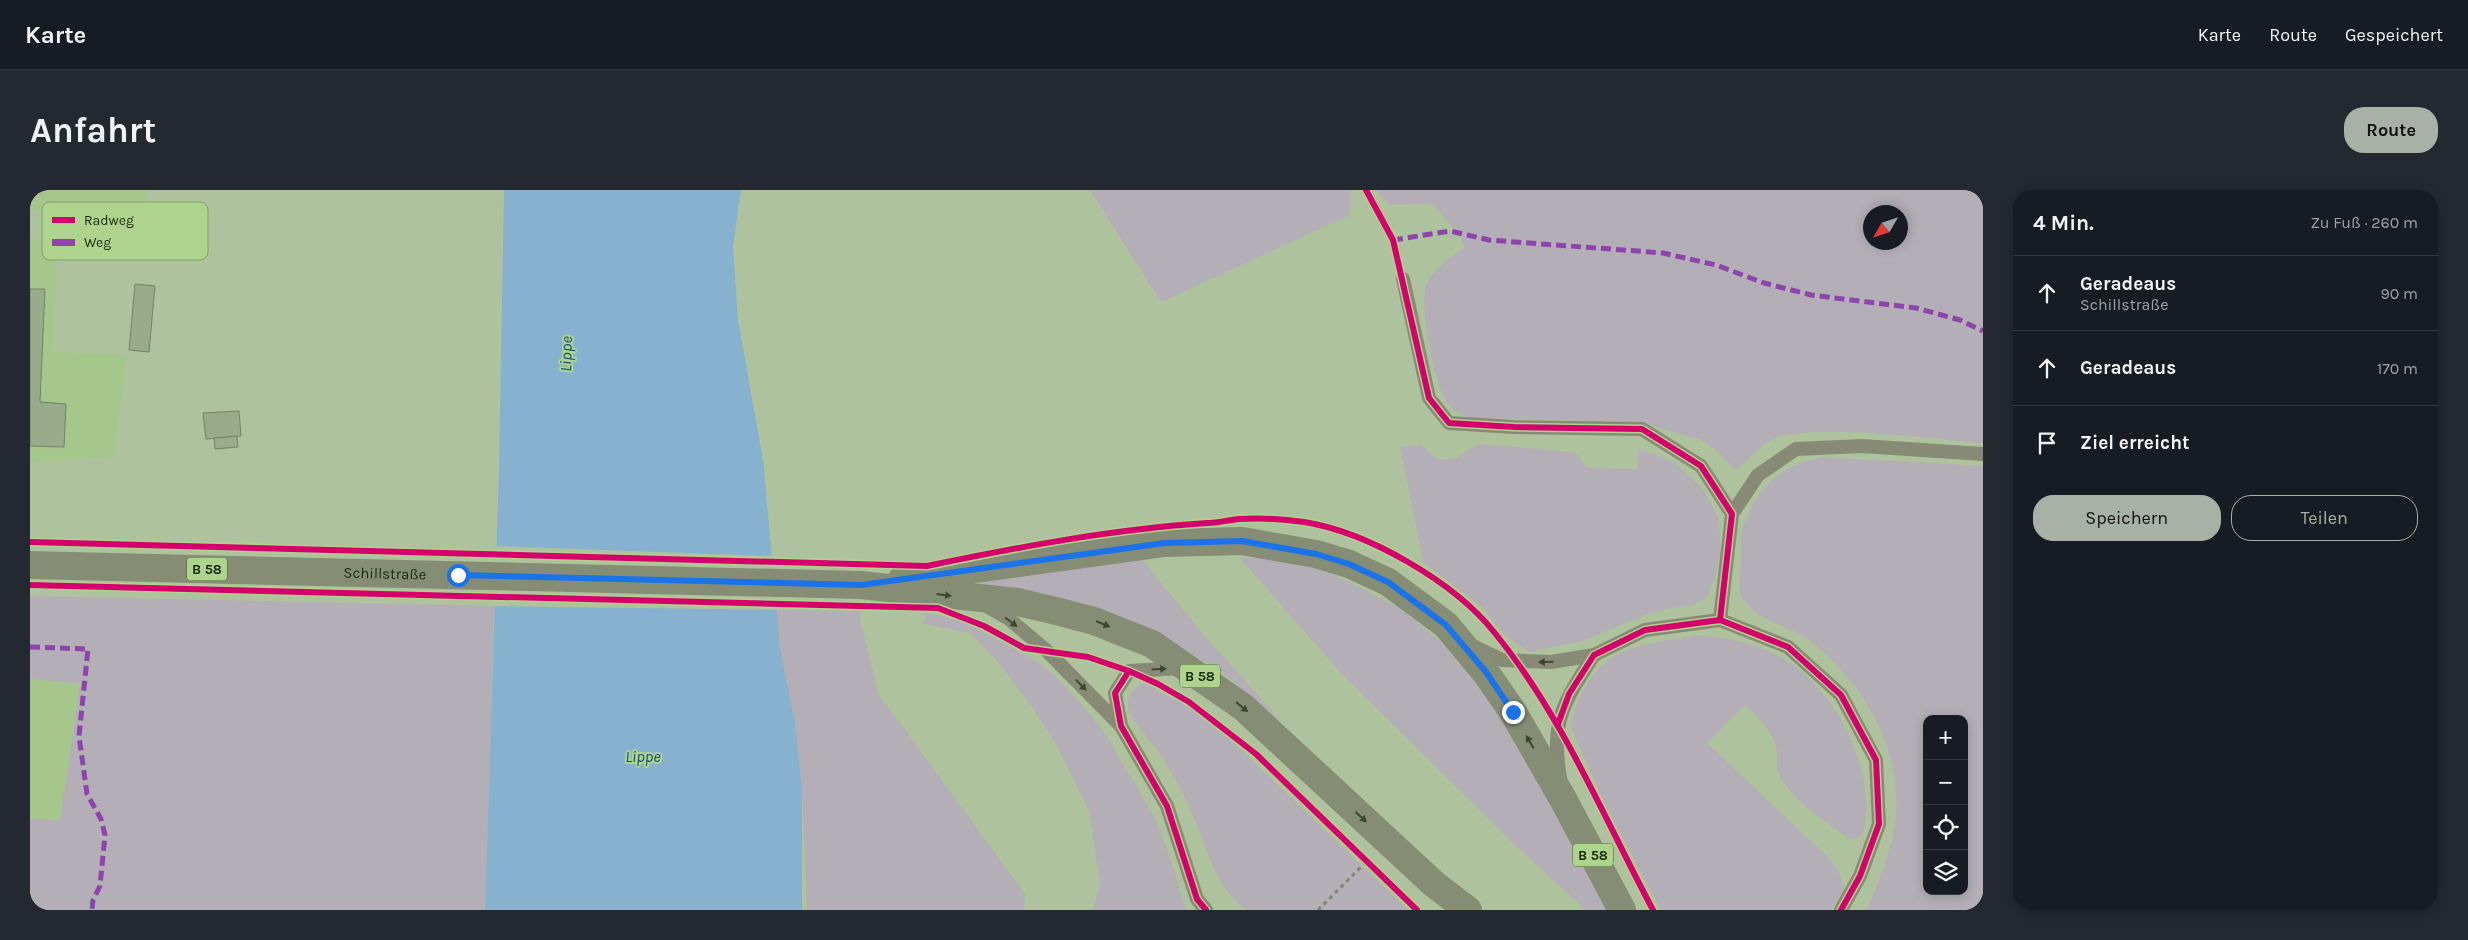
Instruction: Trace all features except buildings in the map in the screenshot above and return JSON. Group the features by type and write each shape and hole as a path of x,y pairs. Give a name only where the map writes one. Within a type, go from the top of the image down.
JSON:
{"main road":[{"name":"B 58","path":"861,585 1165,543 1242,541 1316,554 1349,564 1388,582 1446,625 1486,672 1513,712 1564,799 1622,910"},
{"name":"Schillstraße","path":"30,565 861,585"},
{"name":"B 58","path":"861,585 1018,602 1094,620 1152,644 1243,707 1434,884 1468,910"}],"lane":[{"path":"1403,279 1429,398 1449,423 1514,427 1642,429 1701,466 1732,514"},
{"path":"1720,620 1732,514 1758,475 1796,449 1862,446 1983,454"},
{"path":"972,598 1009,620 1047,651 1121,726 1168,806 1197,899 1206,910"},
{"path":"1446,625 1480,650 1502,660 1551,662 1594,655 1645,630 1720,620 1788,647 1841,695 1876,760 1879,824 1860,876 1841,910"},
{"path":"1564,799 1557,758 1558,724 1569,694 1594,655"},
{"path":"1121,726 1115,693 1129,671 1188,668"}],"path":[{"path":"1318,910 1366,862"}],"shaded area":[{"path":"30,190 148,190 146,202 42,202 42,210 30,210"},
{"path":"1090,190 1350,190 1350,215 1161,302"},
{"path":"1376,190 1983,190 1983,443 1874,433 1814,432 1789,435 1771,440 1736,470 1715,449 1701,440 1640,422 1473,418 1460,414 1450,406 1444,397 1439,383 1429,348 1424,297 1426,286 1432,275 1447,260 1464,248 1460,236 1433,204 1390,205"},
{"path":"30,239 42,239 42,260 57,260 53,352 127,355 114,457 30,462"},
{"path":"1478,444 1575,452 1587,468 1637,469 1639,449 1674,462 1703,489 1718,517 1721,550 1715,577 1707,597 1691,606 1672,607 1637,618 1583,641 1529,652 1502,633 1482,607 1423,562 1400,447 1421,445 1438,460 1456,458"},
{"path":"1822,457 1983,466 1983,910 1867,910 1889,852 1896,816 1896,790 1892,765 1885,741 1875,718 1862,696 1846,675 1809,640 1756,613 1743,599 1740,591 1741,538 1750,511 1764,488 1783,471 1795,465"},
{"path":"1252,553 1311,566 1348,581 1403,610 1467,665 1528,757 1580,862 1608,910 1586,910 1519,849 1340,672 1240,558 1252,558"},
{"path":"1140,557 1209,641 1283,723 1219,670 1172,643 981,588 979,582"},
{"path":"30,596 494,606 485,910 30,910 30,819 60,820 80,684 30,679"},
{"path":"776,610 860,611 878,693 1025,894 1024,910 807,910 802,789 795,723 780,649"},
{"path":"926,613 963,621 1038,662 1052,673 1078,700 1104,732 1153,814 1170,857 1186,910 1093,910 1100,883 1089,811 1058,748 1030,704 997,661 971,633 924,624"},
{"path":"1701,635 1752,645 1768,651 1791,664 1812,681 1830,703 1845,727 1857,754 1864,781 1866,808 1863,834 1852,840 1805,806 1788,789 1778,773 1777,751 1773,738 1760,719 1745,705 1707,743 1828,857 1838,870 1844,889 1831,910 1661,910 1606,806 1570,725 1579,699 1590,680 1602,666 1617,655 1653,643"},
{"path":"30,679 80,684 60,821 30,819"},
{"path":"1143,683 1187,706 1236,745 1408,910 1246,910 1227,891 1215,871 1197,825 1177,782 1162,757 1129,711 1128,702 1131,694"}],"water":[{"name":"Lippe","path":"504,190 741,190 733,247 738,320 763,460 780,648 795,723 802,789 802,910 485,910 499,468"}],"pier":[{"path":"494,546 773,556 778,610 492,606"}],"marked path":[{"path":"1393,240 1450,231 1489,240 1663,253 1716,265 1764,283 1811,295 1916,308 1960,320 1983,331"},
{"path":"30,647 88,649 79,736 87,794 101,819 105,835 100,886 93,900 92,910"}],"cycle path":[{"path":"1366,190 1393,240 1429,398 1449,423 1514,427 1642,429 1701,466 1732,514 1720,620"},
{"path":"30,542 927,566 1101,534 1239,519 1304,522 1355,536 1382,548 1433,578 1477,613 1518,664 1561,732 1653,910"},
{"path":"30,585 938,608 984,626 1024,648 1088,657 1129,671 1158,684 1189,702 1256,754 1417,910"},
{"path":"1558,724 1569,694 1594,655 1645,630 1720,620 1788,647 1841,695 1876,760 1879,824 1860,876 1841,910"},
{"path":"1129,671 1115,693 1121,726 1167,806 1197,899 1206,910"}],"route":[{"path":"458,575 861,585 1165,543 1242,541 1316,554 1349,564 1388,582 1446,625 1486,672 1513,712"}]}
